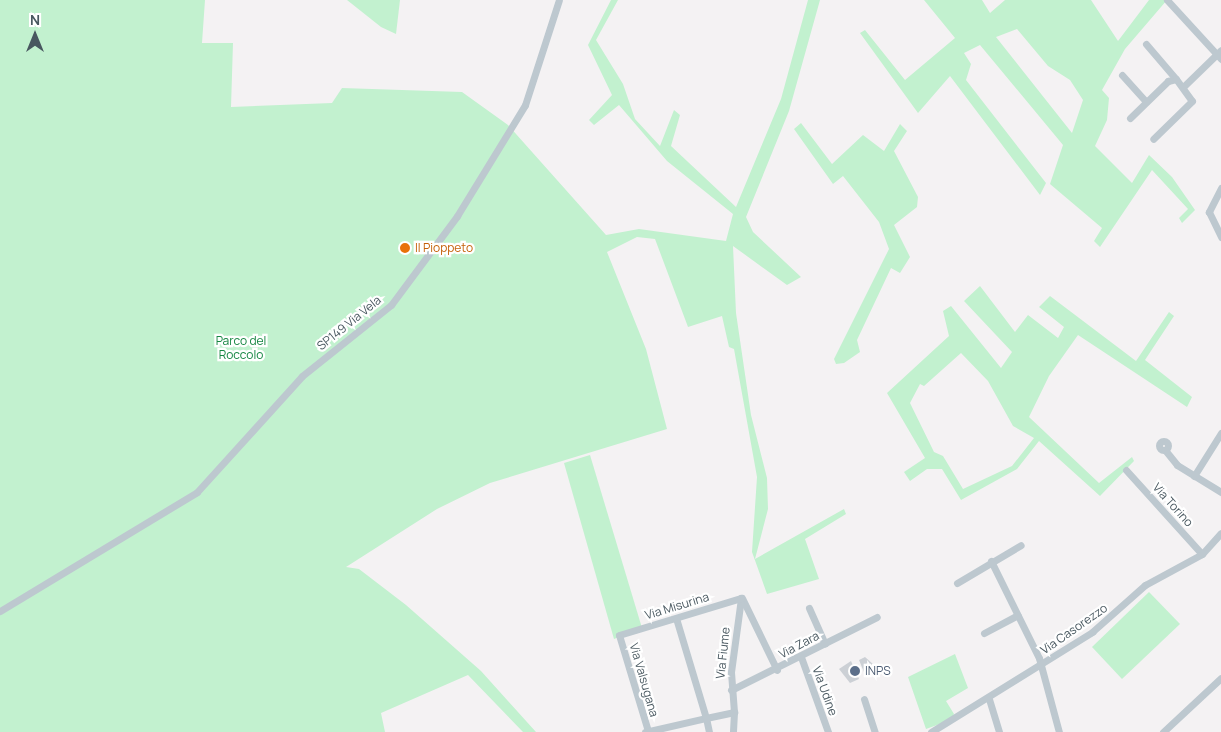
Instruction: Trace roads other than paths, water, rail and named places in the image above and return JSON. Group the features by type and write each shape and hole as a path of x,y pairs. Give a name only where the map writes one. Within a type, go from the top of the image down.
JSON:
{"street":[{"name":"SP149 Via Vela","path":"0,610 206,484 302,376 396,299 453,221 525,105 559,0"},
{"path":"1167,0 1220,55 1183,87"},
{"path":"1146,44 1183,87 1192,101 1152,139"},
{"path":"1122,75 1146,102"},
{"path":"1130,118 1168,81 1176,79"},
{"path":"1221,188 1209,212 1221,237"},
{"path":"1194,476 1221,433"},
{"path":"1164,450 1194,476 1221,492"},
{"name":"Via Torino","path":"1126,470 1202,554"},
{"name":"Via Casorezzo","path":"931,732 1040,667 1114,615 1145,585 1202,554 1221,533"},
{"path":"958,583 1021,545"},
{"path":"992,561 1040,667 1059,732"},
{"path":"741,598 777,670"},
{"name":"Via Misurina","path":"620,635 741,598"},
{"name":"Via Fiume","path":"733,732 734,712 731,690 741,598"},
{"path":"809,608 825,644"},
{"path":"984,633 1018,615"},
{"name":"Via Zara","path":"731,690 777,670 877,617"},
{"path":"676,618 709,732"},
{"name":"Via Valsugana","path":"620,635 646,732"},
{"name":"Via Udine","path":"801,657 828,732"},
{"path":"1162,732 1221,678"},
{"path":"864,699 875,732"},
{"path":"989,699 999,732"},
{"path":"646,732 734,712"}],"place":[{"name":"Il Pioppeto","path":"405,248"},
{"name":"INPS","path":"855,671"}],"park label":[{"name":"Parco del Roccolo","path":"241,348"}]}
